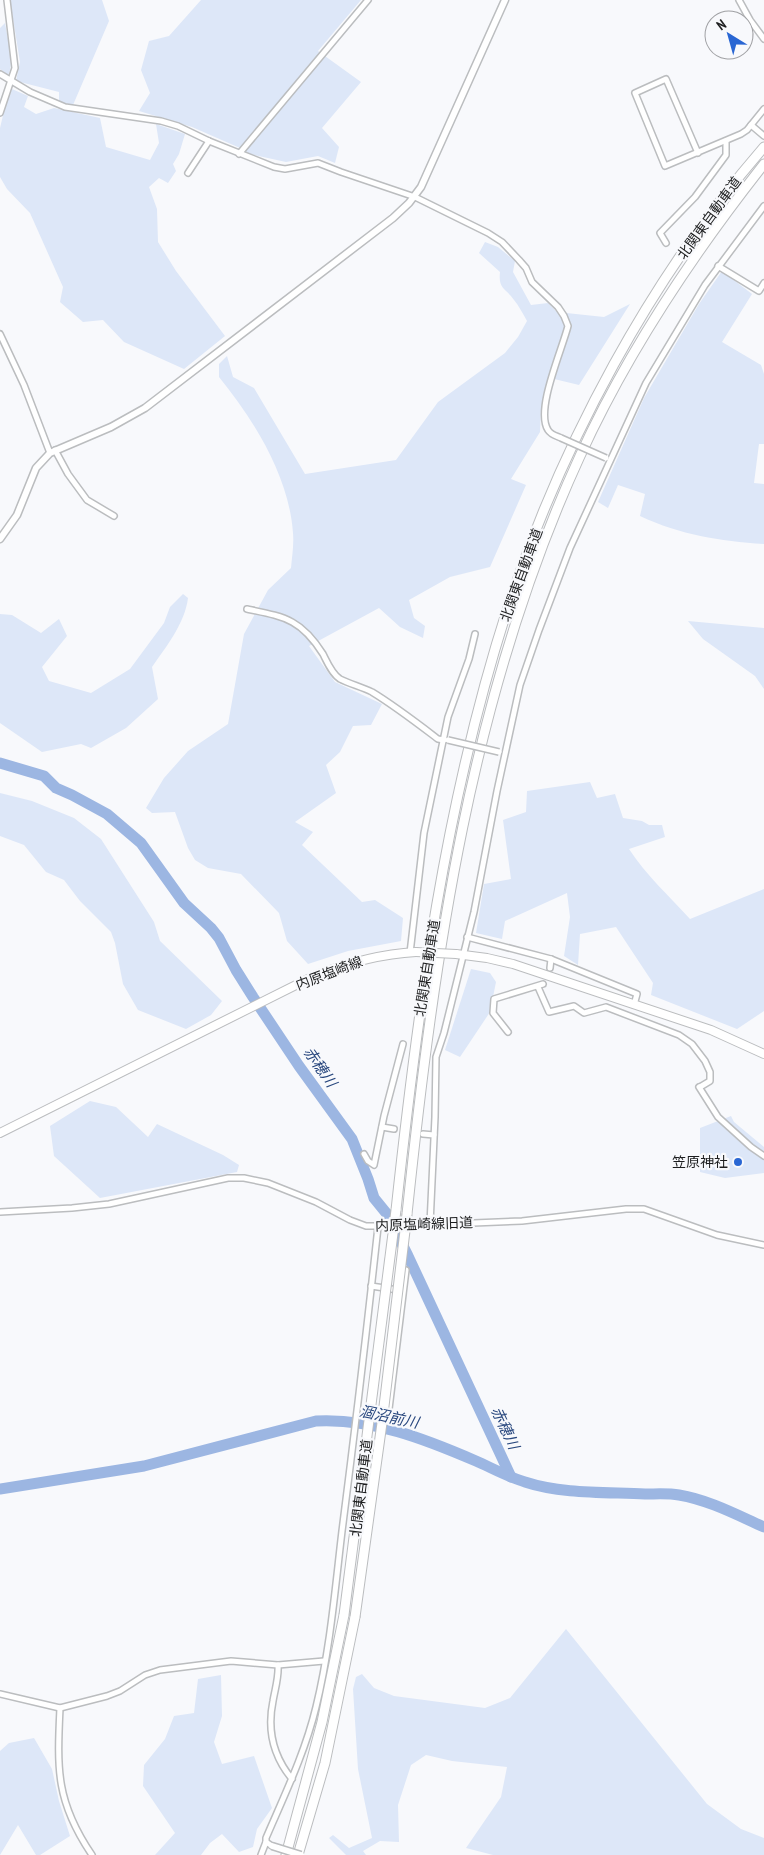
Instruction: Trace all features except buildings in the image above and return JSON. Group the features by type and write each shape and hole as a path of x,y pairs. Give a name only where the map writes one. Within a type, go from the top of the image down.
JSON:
{"highway":[{"name":"北関東自動車道","path":"286,1855 322,1722 344,1614 396,1210 408,1093 438,896 472,733 508,607 531,544 570,449 613,367 665,280 698,232 764,147"},
{"name":"北関東自動車道","path":"300,1855 325,1763 355,1617 383,1414 420,1095 449,899 465,815 484,736 519,610 559,504 606,402 636,350 707,237 764,164"}],"main road":[{"name":"内原塩崎線","path":"0,1133 314,976 359,960 413,952 460,954 513,964 711,1030 764,1054"}],"street":[{"path":"0,114 15,68 6,0"},
{"path":"239,154 368,0"},
{"path":"0,539 18,515 36,468 52,451 111,427 156,400 393,218 415,197 505,0"},
{"path":"739,0 750,20 764,39"},
{"path":"0,74 11,82 46,100 65,107 161,121 274,167 285,169 318,163 415,197 502,242 526,268 532,282 558,307 568,326 544,408 546,425 550,433 608,459"},
{"path":"698,153 666,80 635,93 665,166 698,153 726,141 753,127 764,109"},
{"path":"753,127 764,136"},
{"path":"188,173 209,141"},
{"path":"666,243 660,233 695,196 726,155 726,141"},
{"path":"430,1224 436,1057 460,954 474,912 502,753 520,685 570,548 608,459 646,383 681,322 718,266 764,206"},
{"path":"718,266 759,291 764,284"},
{"path":"0,334 52,451 87,500 114,516"},
{"path":"247,609 287,618 296,623 306,630 339,678 370,691 438,739 502,753"},
{"path":"413,952 424,833 446,740 448,717 469,659 475,634"},
{"path":"467,937 551,959 637,994 634,1004"},
{"path":"550,968 551,959"},
{"path":"508,1032 493,1014 494,999 540,986 549,1012 574,1006 584,1013 606,1007 679,1036 697,1050 710,1072 711,1080 699,1087 718,1117 751,1147 764,1156"},
{"path":"364,1154 368,1161 374,1165 404,1044"},
{"path":"382,1127 394,1129"},
{"path":"423,1134 434,1135"},
{"name":"内原塩崎線旧道","path":"0,1212 108,1204 228,1178 244,1178 268,1183 308,1198 359,1224 397,1226 539,1220 644,1209 717,1235 764,1245"},
{"path":"300,1855 269,1844 266,1838 292,1779 316,1708 353,1444 378,1226"},
{"path":"389,1409 406,1270"},
{"path":"371,1286 403,1291"},
{"path":"0,1694 60,1708 107,1696 120,1691 145,1675 160,1670 231,1661 278,1666 324,1661"},
{"path":"278,1666 279,1673 270,1715 271,1731 280,1764 292,1779"},
{"path":"60,1708 58,1763 60,1786 68,1812 92,1855"},
{"path":"261,1855 269,1844"}],"shaded area":[{"path":"10,0 102,0 109,21 73,105 59,102 59,92 16,81 20,62"},
{"path":"201,0 361,0 318,51 361,82 322,128 339,147 335,163 318,156 286,162 250,154 192,127 139,111 150,93 141,70 149,41 169,36"},
{"path":"5,23 11,58 8,75 0,69 0,28"},
{"path":"12,89 28,96 24,107 36,114 54,108 100,118 106,147 150,160 159,143 156,124 185,134 179,154 173,164 176,171 168,183 159,178 149,187 157,209 158,242 176,271 225,336 184,369 124,342 103,320 83,322 60,302 63,287 30,213 7,189 0,177 0,128"},
{"path":"485,242 498,247 515,261 513,272 531,305 548,303 557,312 604,317 630,304 579,385 550,378 541,408 540,432 511,479 526,485 490,567 450,577 409,600 414,618 425,626 423,638 400,627 379,608 309,646 335,682 382,704 371,725 353,726 340,752 326,765 336,793 295,822 313,832 302,845 362,902 375,900 403,918 401,941 348,951 308,964 287,941 279,913 241,874 208,868 195,860 188,848 175,812 152,813 146,808 164,778 188,751 228,724 244,634 268,590 291,568 293,533 285,491 268,450 257,430 219,377 219,364 227,356 233,377 254,388 305,474 396,460 438,402 505,353 518,337 527,321 516,302 501,286 500,272 479,253"},
{"path":"722,271 752,294 722,342 761,365 764,374 764,444 759,444 754,483 764,484 764,544 700,536 655,523 640,516 645,494 618,485 608,508 598,502 644,398 699,304"},
{"path":"183,594 188,598 183,617 152,667 158,699 126,728 91,748 81,744 42,752 0,723 0,614 12,615 41,633 59,619 67,636 42,667 49,681 91,693 130,669 164,623 170,607"},
{"path":"688,621 764,628 764,689 755,676 703,639"},
{"path":"590,782 597,798 615,794 623,818 642,821 649,825 662,825 665,837 629,849 650,877 690,919 764,889 764,1011 737,1029 651,995 653,983 616,927 580,934 578,965 564,956 570,917 567,893 505,921 502,939 476,933 484,884 511,879 503,820 526,812 527,791"},
{"path":"0,793 32,801 74,818 101,839 154,922 160,941 222,1001 211,1015 186,1029 138,1010 123,984 111,932 80,901 64,880 46,872 24,845 0,836"},
{"path":"471,969 490,973 496,982 490,1012 460,1057 445,1050"},
{"path":"90,1101 116,1107 148,1137 157,1124 223,1155 239,1165 237,1172 100,1198 54,1156 50,1126"},
{"path":"731,1116 734,1122 764,1147 764,1173 725,1178 700,1172 700,1128"},
{"path":"566,1629 707,1804 741,1829 764,1838 764,1855 493,1855 466,1848 501,1797 507,1767 452,1761 426,1755 411,1765 398,1805 399,1842 380,1841 363,1851 366,1855 346,1855 329,1838 333,1835 349,1848 372,1838 358,1769 353,1689 356,1677 362,1674 374,1688 394,1696 485,1708 510,1698"},
{"path":"221,1675 222,1716 214,1742 222,1764 254,1756 272,1808 257,1829 253,1847 239,1852 222,1834 210,1843 201,1855 155,1855 175,1833 143,1786 144,1765 165,1739 174,1716 194,1713 198,1679"},
{"path":"34,1738 52,1769 59,1801 70,1836 40,1855 36,1855 18,1825 0,1855 0,1751 9,1743"}],"waterway":[{"name":"赤穂川","path":"0,763 44,776 56,788 107,814 141,843 184,903 219,938 253,997 299,1066 352,1139 374,1198 387,1214 408,1256 511,1477"},
{"name":"涸沼前川","path":"0,1489 144,1466 316,1421 337,1421 378,1427 418,1438 512,1478 539,1486 584,1492 666,1494 690,1497 712,1504 764,1527"}],"place":[{"name":"笠原神社","path":"738,1162"}]}
